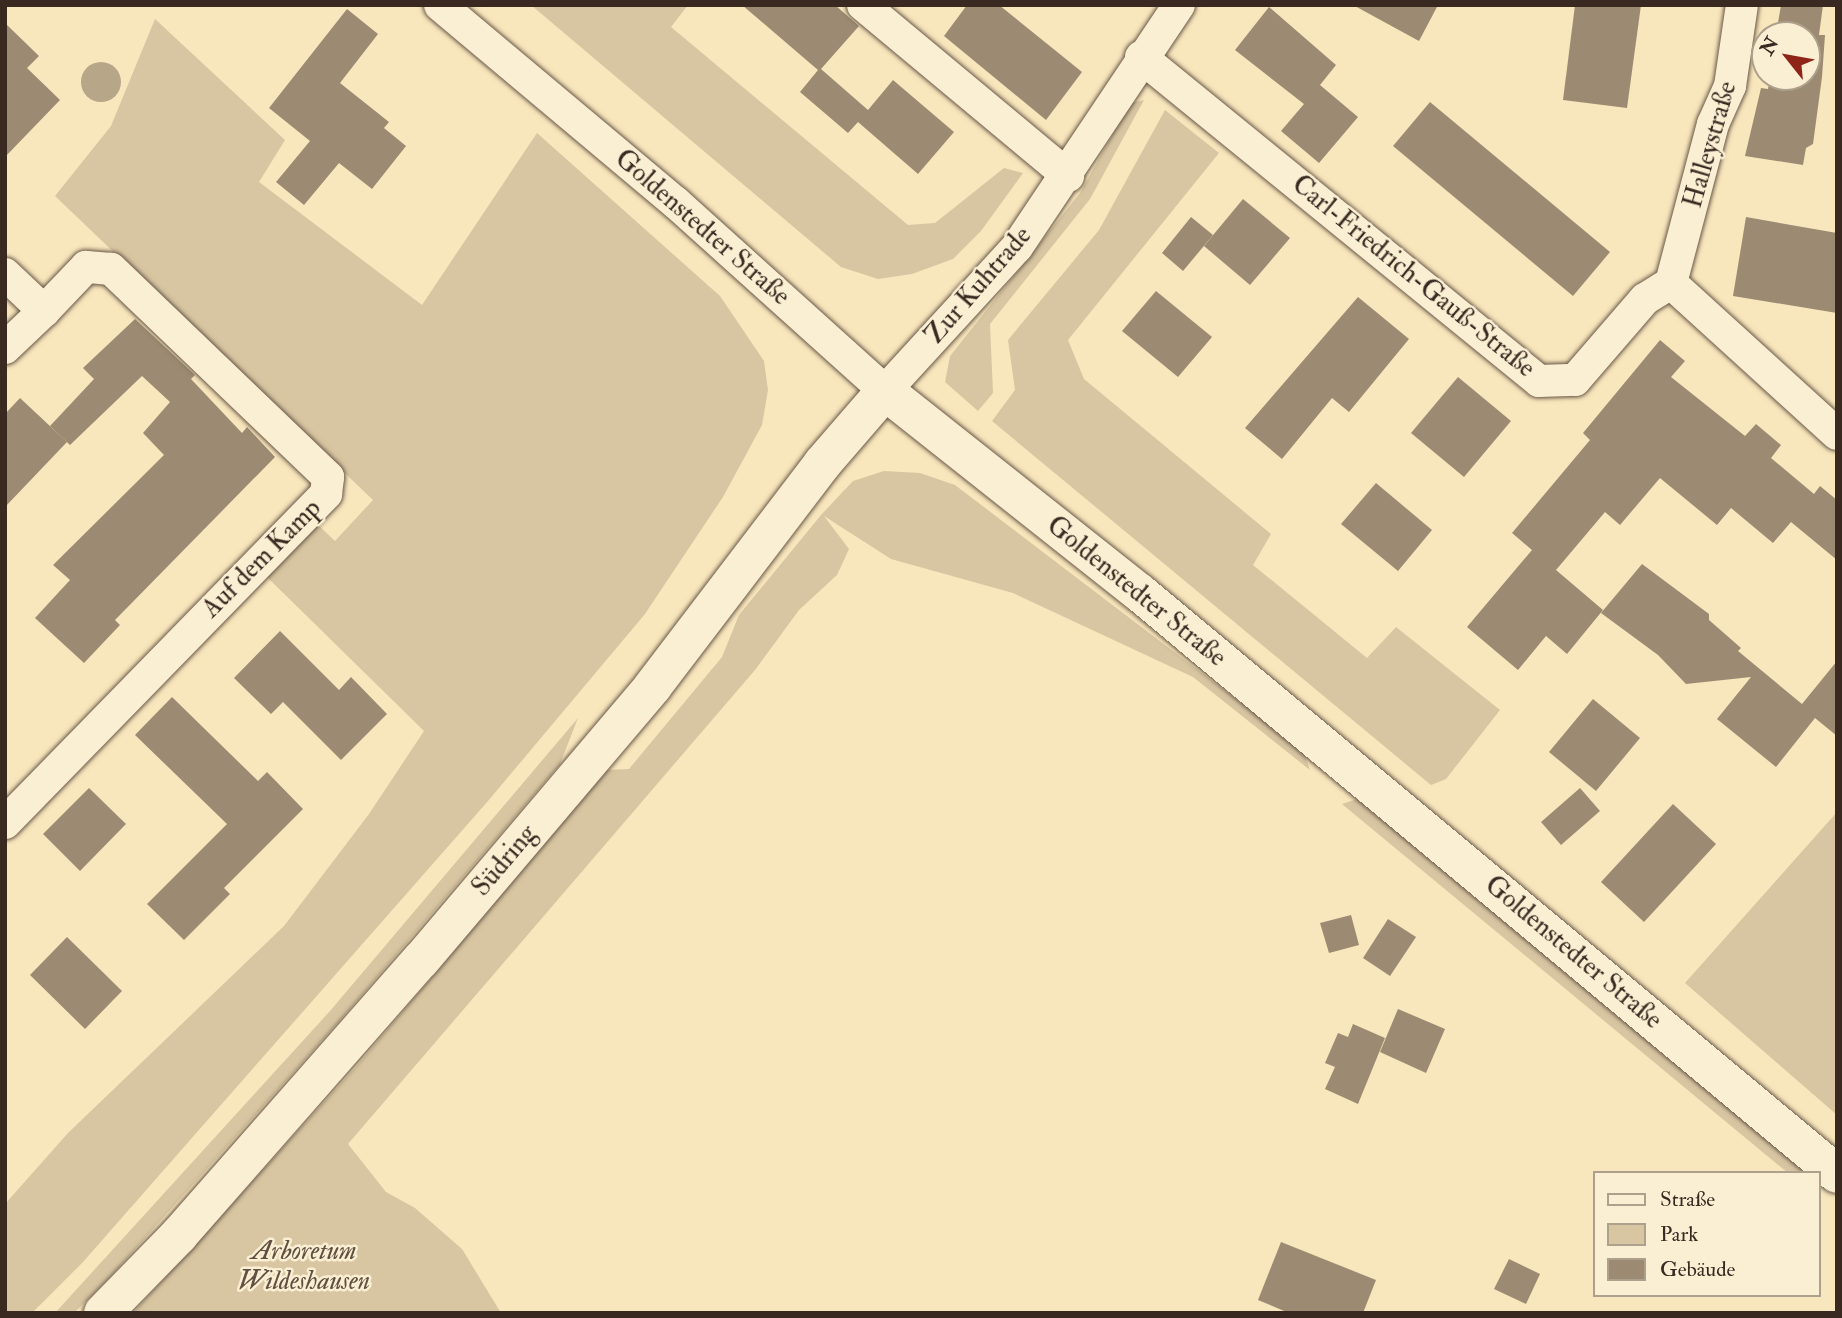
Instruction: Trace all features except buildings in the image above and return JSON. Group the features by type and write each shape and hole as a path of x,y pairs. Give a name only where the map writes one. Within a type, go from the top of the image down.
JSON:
{"main road":[{"name":"Goldenstedter Straße","path":"885,391 1140,593 1837,1174"},
{"name":"Südring","path":"103,1313 251,1154 600,750 822,464 885,391"}],"street":[{"name":"Goldenstedter Straße","path":"440,5 675,202 885,391"},
{"path":"863,5 1068,176"},
{"name":"Zur Kuhtrade","path":"885,391 1017,247 1068,176 1141,57 1179,5"},
{"name":"Halleystraße","path":"1671,284 1713,124 1730,86 1742,5"},
{"name":"Carl-Friedrich-Gauß-Straße","path":"1141,57 1539,381 1575,380 1645,299 1671,284"},
{"name":"Auf dem Kamp","path":"5,823 326,494 328,477 111,269 86,267 44,311"},
{"path":"5,274 44,311 5,348"},
{"path":"1671,284 1837,435"}],"green space":[{"path":"531,5 688,5 671,27 908,225 935,223 1004,168 1023,173 981,231 953,259 912,274 878,279 841,267"},
{"path":"155,19 285,140 259,182 422,305 537,133 720,296 764,361 768,390 762,425 723,497 645,614 488,801 83,1262 32,1313 5,1313 5,1204 68,1133 284,926 369,814 424,731 266,576 316,523 335,541 373,500 55,196 111,126"},
{"path":"1144,100 1090,199 990,324 993,393 978,411 945,382 950,356 1080,193 1130,103"},
{"path":"1165,110 1219,153 1068,340 1084,379 1271,534 1253,565 1367,658 1396,627 1500,710 1446,779 1431,785 992,421 1015,390 1008,340 1099,230"},
{"name":"Arboretum Wildeshausen","path":"884,471 920,473 955,485 1303,750 1310,770 1193,677 1013,593 891,559 824,516 849,549 837,575 799,610 755,670 348,1144 386,1192 415,1208 462,1249 501,1313 133,1313 357,1066 606,770 629,769 722,657 739,615 821,515 853,481"},
{"path":"578,718 560,764 341,1019 110,1277 74,1313 55,1313 330,1011"},
{"path":"1360,798 1807,1171 1786,1171 1342,804"},
{"path":"1837,812 1837,1115 1685,983"}],"shaded area":[{"path":"101,62 115,68 121,82 115,96 101,102 87,96 81,82 87,68"}]}
